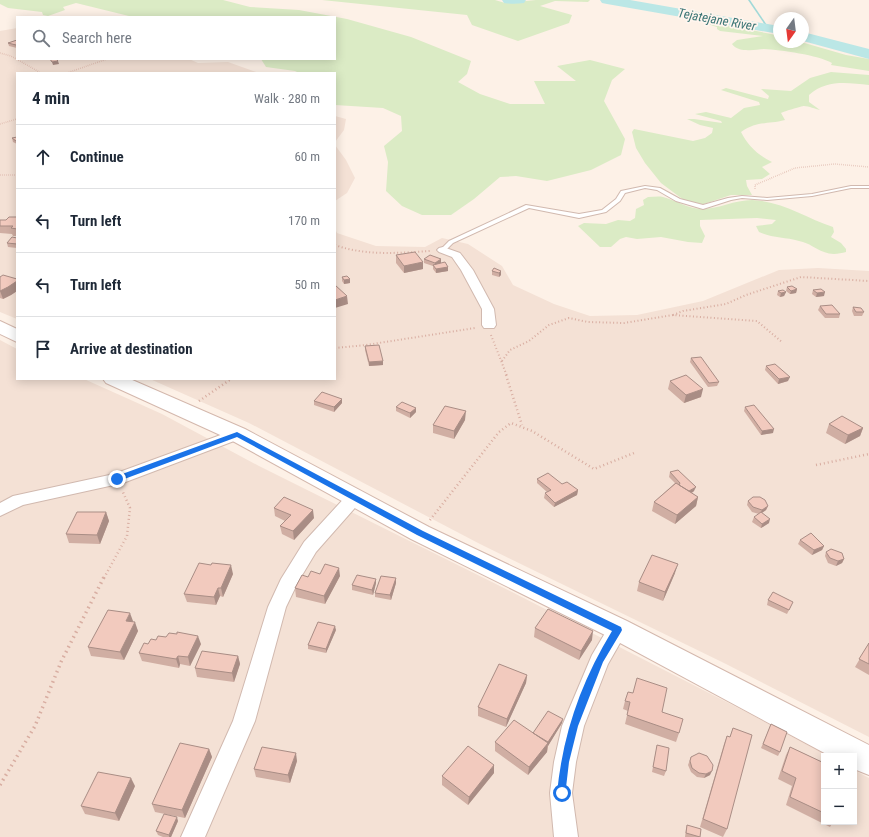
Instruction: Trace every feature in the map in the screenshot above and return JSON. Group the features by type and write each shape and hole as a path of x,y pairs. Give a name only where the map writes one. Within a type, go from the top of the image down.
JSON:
{"main road":[{"path":"0,327 16,335"},
{"path":"115,380 237,434 420,533 618,630 869,761"}],"street":[{"path":"443,250 456,255 467,270 488,309 489,325"},
{"path":"0,510 19,500 117,479 237,434"},
{"path":"193,837 244,721 277,607 290,579 310,547 355,497"},
{"path":"566,837 562,793 565,762 573,726 599,661 618,630"}],"lane":[{"path":"443,250 451,242 528,206 579,216 604,211 618,200 623,192 645,187 658,189 678,200 703,207 730,199 755,197 767,199 812,195 851,187 869,187"}],"path":[{"path":"0,52 6,53 16,60"},
{"path":"12,57 16,56"},
{"path":"16,60 32,71 36,72"},
{"path":"70,72 104,60"},
{"path":"0,124 16,119"},
{"path":"755,197 755,185 795,168 835,164 869,167"},
{"path":"0,175 16,175"},
{"path":"336,245 351,250 390,252 443,250"},
{"path":"502,361 510,350 529,341 549,325 569,318 588,322 624,323 726,304 746,295 801,278 869,281"},
{"path":"673,315 757,321 782,342"},
{"path":"336,348 366,346 489,325 489,330 511,387 516,412 522,426"},
{"path":"183,410 228,380"},
{"path":"420,533 469,473 499,432 511,423 522,426 578,462 594,469 634,453"},
{"path":"816,465 869,454"},
{"path":"0,785 35,726 61,662 98,588 127,536 130,508 117,479"}],"shaded area":[{"path":"16,28 16,60 191,60 198,63 228,62 256,72 16,72 16,319 0,312 0,31"},
{"path":"336,116 346,119 344,130 336,141"},
{"path":"336,146 346,160 355,178 347,193 336,200"},
{"path":"336,231 337,233 376,246 425,247 442,238 468,244 502,266 513,285 554,304 590,316 637,315 703,301 779,270 818,268 869,271 869,737 726,664 480,544 249,423 152,380 336,380"},
{"path":"0,340 16,348 16,380 86,380 162,414 259,466 512,592 752,715 822,753 821,753 821,825 857,825 857,772 869,778 869,837 0,837"}],"green space":[{"path":"0,0 223,0 250,7 299,10 331,16 129,16 76,3 63,7 65,10 48,16 43,15 42,12 8,8 0,4"},
{"path":"322,0 495,0 505,3 536,0 590,0 588,2 555,1 540,6 572,15 569,23 518,41 472,25 467,15"},
{"path":"336,17 411,37 471,61 467,74 458,82 480,94 510,104 545,104 534,81 576,81 557,66 590,60 625,69 612,80 604,101 625,139 621,155 591,170 547,181 516,176 500,177 474,199 451,215 422,215 402,206 386,191 388,162 384,146 402,131 401,116 383,108 336,105 336,72 297,72 266,67 262,60 336,60"},
{"path":"706,21 773,34 773,48 809,48 809,44 846,55 869,59 869,71 831,65 832,63 826,60 799,53 780,50 740,49 732,44 737,40 763,36 720,31 717,27 701,22"},
{"path":"831,72 869,75 869,85 838,83 823,86 809,95 809,102 820,110 802,106 781,113 785,120 758,124 741,132 754,150 772,162 762,167 770,174 762,179 746,180 747,186 752,195 731,195 701,205 685,201 661,183 645,163 636,148 632,132 634,129 693,141 705,138 712,133 713,128 700,125 687,119 722,123 721,121 695,114 706,112 731,118 744,108 760,105 759,102 721,90 726,88 768,99 769,96 761,89 791,91 810,78"},
{"path":"648,197 668,198 697,209 714,208 745,200 774,203 833,227 834,232 831,237 841,243 846,249 846,252 829,254 803,242 764,234 759,232 756,226 772,224 776,220 757,218 700,220 700,226 705,236 702,243 661,237 637,239 626,237 620,239 611,247 600,247 578,226 584,223 606,224 618,220 630,221 635,218 636,209 644,205 643,200"}],"building":[{"path":"16,40 16,45 8,43"},
{"path":"9,217 16,217 16,229 11,228 13,226 0,226 0,220 6,220"},
{"path":"12,237 16,238 16,244 7,243"},
{"path":"415,252 423,262 404,266 396,255"},
{"path":"430,255 441,259 435,263 424,259"},
{"path":"445,262 448,267 436,269 433,265"},
{"path":"494,268 501,271 499,273 492,271"},
{"path":"3,275 16,279 16,282 0,291 0,277"},
{"path":"347,276 350,279 344,280 342,277"},
{"path":"336,286 347,296 336,300"},
{"path":"792,286 797,289 791,291 787,287"},
{"path":"821,289 825,292 817,293 813,290"},
{"path":"783,290 786,292 781,293 778,291"},
{"path":"832,305 840,314 826,314 820,306"},
{"path":"853,307 861,308 864,312 856,312"},
{"path":"379,345 383,361 369,362 365,346"},
{"path":"701,357 719,382 709,383 691,358"},
{"path":"775,364 790,377 779,379 766,366"},
{"path":"686,375 703,389 686,395 670,381"},
{"path":"322,392 342,399 334,407 314,401"},
{"path":"402,402 416,408 410,413 396,407"},
{"path":"754,405 774,429 762,431 745,407"},
{"path":"445,406 466,411 454,431 433,425"},
{"path":"842,416 863,428 848,435 829,424"},
{"path":"678,470 696,487 689,491 679,485 680,483 670,472"},
{"path":"548,473 562,484 567,482 578,490 555,503 545,493 551,490 537,479"},
{"path":"676,483 698,497 677,515 654,502"},
{"path":"284,497 313,510 293,531 280,526 291,515 274,508"},
{"path":"753,497 760,497 765,500 768,506 762,510 753,507 748,501"},
{"path":"77,512 106,512 97,535 66,534"},
{"path":"761,512 770,519 762,524 754,517"},
{"path":"811,533 824,546 814,550 800,540"},
{"path":"831,549 842,553 844,559 838,561 830,558 826,552"},
{"path":"652,555 678,564 665,592 639,582"},
{"path":"199,563 211,565 212,563 231,565 221,588 218,588 214,597 184,594"},
{"path":"325,564 339,568 324,596 295,588 302,575 308,577 311,571 320,574"},
{"path":"357,575 376,579 372,590 352,585"},
{"path":"381,576 396,578 390,595 375,593"},
{"path":"773,592 793,602 789,610 768,600"},
{"path":"548,609 593,631 581,651 535,628"},
{"path":"108,610 130,613 126,621 135,622 120,652 88,647"},
{"path":"318,622 335,626 326,649 308,645"},
{"path":"177,632 198,636 188,657 178,656 176,659 139,653 144,643 148,644 151,639 156,640 158,636 166,637 169,633 177,634"},
{"path":"869,643 869,664 859,659"},
{"path":"202,651 238,656 232,673 195,668"},
{"path":"499,664 527,675 507,719 478,707"},
{"path":"637,678 667,688 662,712 683,719 679,733 627,715 630,702 625,701 628,692 633,693"},
{"path":"548,711 563,719 548,742 533,733"},
{"path":"514,720 548,743 529,767 495,742"},
{"path":"771,724 787,732 780,752 763,744"},
{"path":"733,728 752,735 727,829 703,819 727,736 730,737"},
{"path":"180,743 209,749 182,810 152,804"},
{"path":"657,745 669,748 666,771 653,767"},
{"path":"468,746 494,765 469,797 442,776"},
{"path":"262,747 296,753 288,775 254,769"},
{"path":"790,747 821,762 821,812 790,797 796,778 782,771"},
{"path":"699,753 707,756 713,765 712,771 706,774 699,773 692,768 690,761 691,757"},
{"path":"98,772 131,778 115,813 81,806"},
{"path":"164,814 177,817 169,835 156,831"},
{"path":"687,825 701,829 700,837 686,833"}],"waterway":[{"name":"Tejatejane River","path":"509,0 519,0"},
{"name":"Tejatejane River","path":"607,0 773,29"},
{"path":"749,0 768,27"},
{"name":"Tejatejane River","path":"809,38 869,54"}],"route":[{"path":"117,479 237,434 420,533 618,630 599,661 573,726 565,762 562,793"}]}
